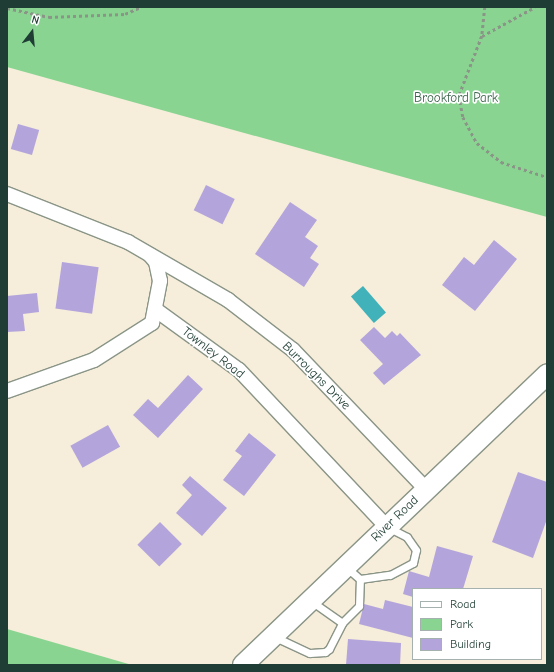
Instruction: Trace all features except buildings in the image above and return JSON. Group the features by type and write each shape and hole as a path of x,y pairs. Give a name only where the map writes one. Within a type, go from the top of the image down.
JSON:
{"street":[{"name":"Burroughs Drive","path":"7,194 128,242 228,300 292,350 426,489"},
{"path":"7,391 94,360 152,323 156,310 160,281 156,262 150,255"},
{"name":"Townley Road","path":"156,310 239,370 387,527"},
{"name":"River Road","path":"243,665 311,600 353,573 387,527 547,374"}],"lane":[{"path":"274,636 301,650 321,654 330,649 342,623 359,606 353,573 400,572 416,558 416,550 407,537 387,527"},
{"path":"311,600 342,623"}],"path":[{"path":"7,8 49,17 125,14 141,7"},
{"path":"485,7 482,36 459,96 463,117 477,143 501,162 547,177"},
{"path":"482,36 535,7"}],"green space":[{"name":"Brookford Park","path":"7,7 547,7 547,217 7,67"},
{"path":"7,629 132,665 7,665"}],"water":[{"path":"363,286 386,312 374,323 351,296"}]}
